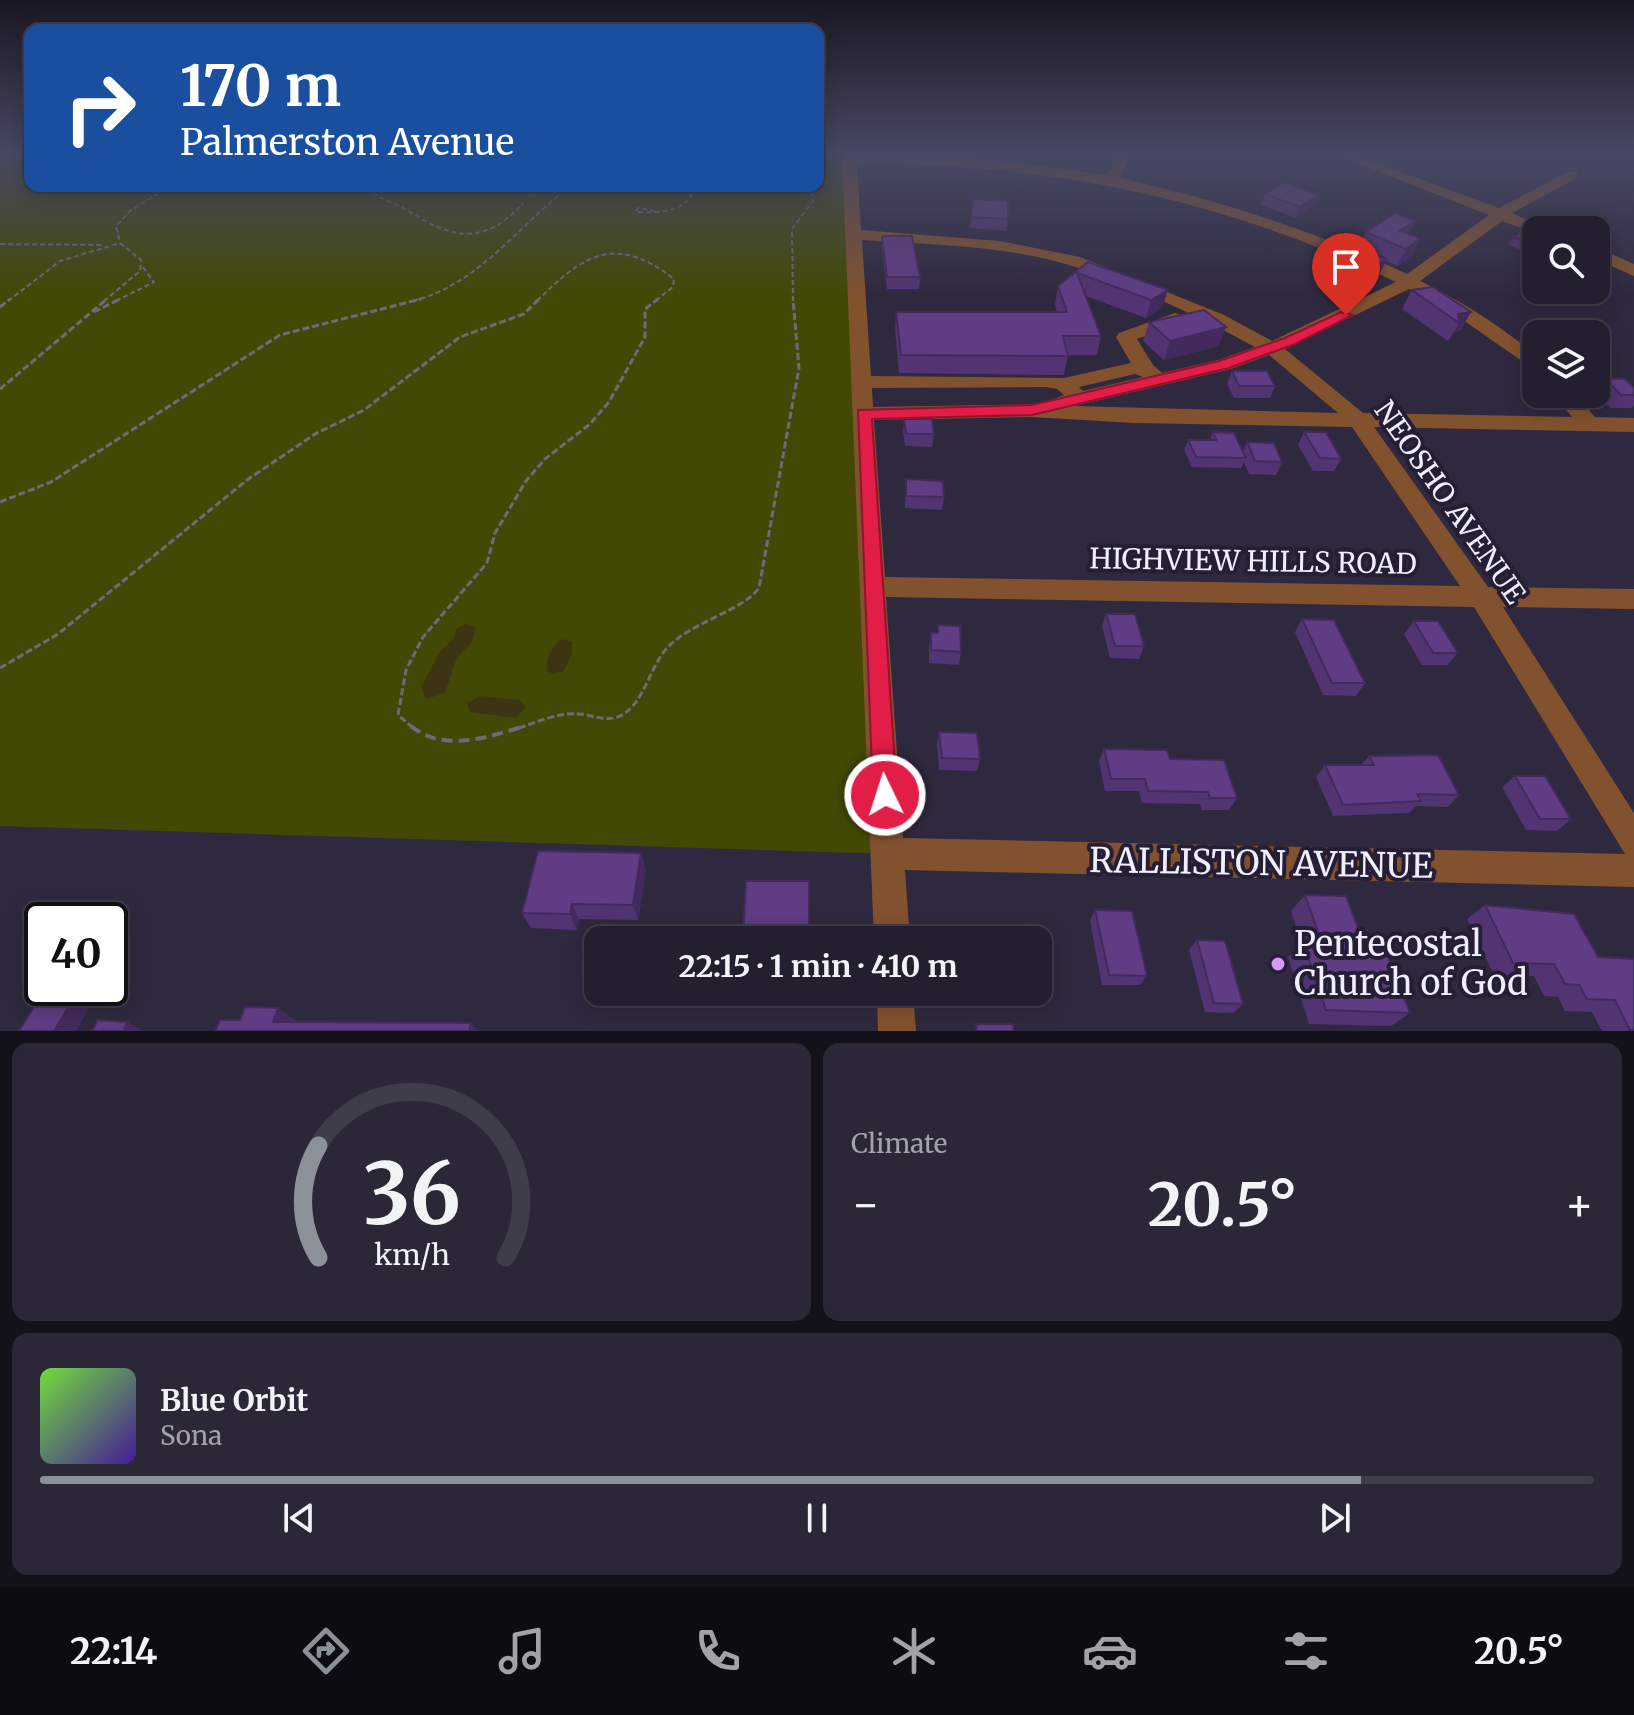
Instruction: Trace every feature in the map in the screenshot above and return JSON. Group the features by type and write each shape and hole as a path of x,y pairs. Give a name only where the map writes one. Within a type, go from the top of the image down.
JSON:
{"street":[{"path":"852,201 891,926"},
{"path":"1192,201 1308,237 1409,282 1489,328 1522,354"},
{"path":"1467,201 1522,222"},
{"path":"1032,410 1071,391 1135,368 1152,375 1271,348 1409,282 1522,201"},
{"name":"NEOSHO AVENUE","path":"854,234 978,243 1049,254 1086,265 1190,306 1271,348 1338,399 1359,421 1530,671 1634,842"},
{"path":"1610,259 1634,271"},
{"path":"1152,375 1126,337 1174,319 1190,306"},
{"path":"861,382 1046,381 1071,391"},
{"path":"1576,408 1589,424"},
{"path":"863,414 1032,410 1134,416 1634,425"},
{"name":"HIGHVIEW HILLS ROAD","path":"871,587 1634,599"},
{"name":"RALLISTON AVENUE","path":"888,854 1634,871"},
{"path":"896,1006 897,1031"}],"path":[{"path":"90,313 154,282 141,266 139,257 120,243 116,226 124,215 147,201"},
{"path":"385,201 406,210 423,223 456,233 480,232 500,223 523,201"},
{"path":"0,502 51,482 280,335 421,299 457,284 520,234 545,201"},
{"path":"655,211 686,205 690,201"},
{"path":"0,668 58,634 194,519 300,443 364,410 460,337 524,314 572,266 596,256 620,254 658,265 674,279 673,287 645,309 645,337 609,402 590,424 545,459 526,481 501,520 487,563 423,637 406,670 398,715 411,729 448,740 500,736 569,714 613,719 626,713 634,705 651,663 665,648 708,618 746,604 759,588 799,368 793,320 792,229 813,201"},
{"path":"0,307 55,264 120,243"},
{"path":"0,244 110,245"},
{"path":"0,389 127,283 141,266"}],"green space":[{"path":"0,201 852,201 888,854 0,826"}],"sand":[{"path":"465,624 476,628 472,642 457,657 445,693 426,699 421,687 441,650 453,640 457,628"},
{"path":"562,639 572,642 572,654 564,671 553,674 547,671 548,658"},
{"path":"480,696 520,700 526,707 515,718 470,712 467,703"}],"building":[{"path":"973,201 1008,201 1008,219 971,217"},
{"path":"1284,201 1309,201 1300,207"},
{"path":"1395,213 1415,221 1400,231 1421,238 1406,249 1366,232"},
{"path":"882,236 912,236 920,277 887,277"},
{"path":"1348,243 1387,259 1368,270 1331,253"},
{"path":"1088,262 1168,290 1151,300 1077,273 1101,336 1063,336 1068,356 901,355 896,312 1067,312 1058,286"},
{"path":"1433,287 1471,312 1458,314 1459,323 1412,290"},
{"path":"1204,310 1226,327 1170,341 1149,322"},
{"path":"1232,371 1267,371 1275,386 1239,386"},
{"path":"1610,378 1625,379 1634,388 1634,395 1621,395 1610,384"},
{"path":"904,419 932,419 934,434 906,434"},
{"path":"1213,432 1234,433 1246,458 1196,457 1188,440 1216,440"},
{"path":"1304,432 1326,432 1341,459 1320,458"},
{"path":"1247,442 1274,443 1282,462 1255,461"},
{"path":"906,479 943,481 944,497 906,496"},
{"path":"1106,614 1135,614 1144,646 1115,646"},
{"path":"1302,619 1334,620 1365,683 1332,683"},
{"path":"1414,621 1438,621 1458,653 1433,653"},
{"path":"938,625 960,626 961,652 931,650 931,633 938,633"},
{"path":"939,732 977,733 980,759 942,758"},
{"path":"1104,749 1167,750 1170,759 1224,760 1237,798 1210,798 1208,792 1148,791 1145,779 1111,779"},
{"path":"1438,755 1459,795 1417,794 1421,801 1343,805 1325,765 1374,765 1369,756"},
{"path":"1515,776 1545,776 1571,819 1540,819"},
{"path":"538,851 641,853 633,905 572,904 570,914 522,913"},
{"path":"746,881 809,881 809,926 744,926"},
{"path":"1305,895 1346,896 1364,944 1383,945 1410,1013 1326,1010 1303,942 1322,943"},
{"path":"1485,905 1574,914 1598,957 1634,959 1634,1030 1630,1030 1615,1000 1587,999 1579,985 1565,984 1554,964 1513,963"},
{"path":"1095,910 1132,911 1147,976 1109,975"},
{"path":"1197,940 1225,941 1243,1004 1214,1003"},
{"path":"35,1006 69,1006 54,1031 19,1031"},
{"path":"245,1007 278,1008 273,1022 471,1023 469,1031 215,1031 220,1020 240,1020"},
{"path":"98,1020 128,1022 123,1031 92,1031"},
{"path":"976,1024 1013,1024 1014,1031 977,1031"}],"place":[{"name":"Pentecostal Church of God","path":"1278,964"}],"route":[{"path":"885,795 863,414 1032,410 1224,365 1290,341 1346,315"}]}
